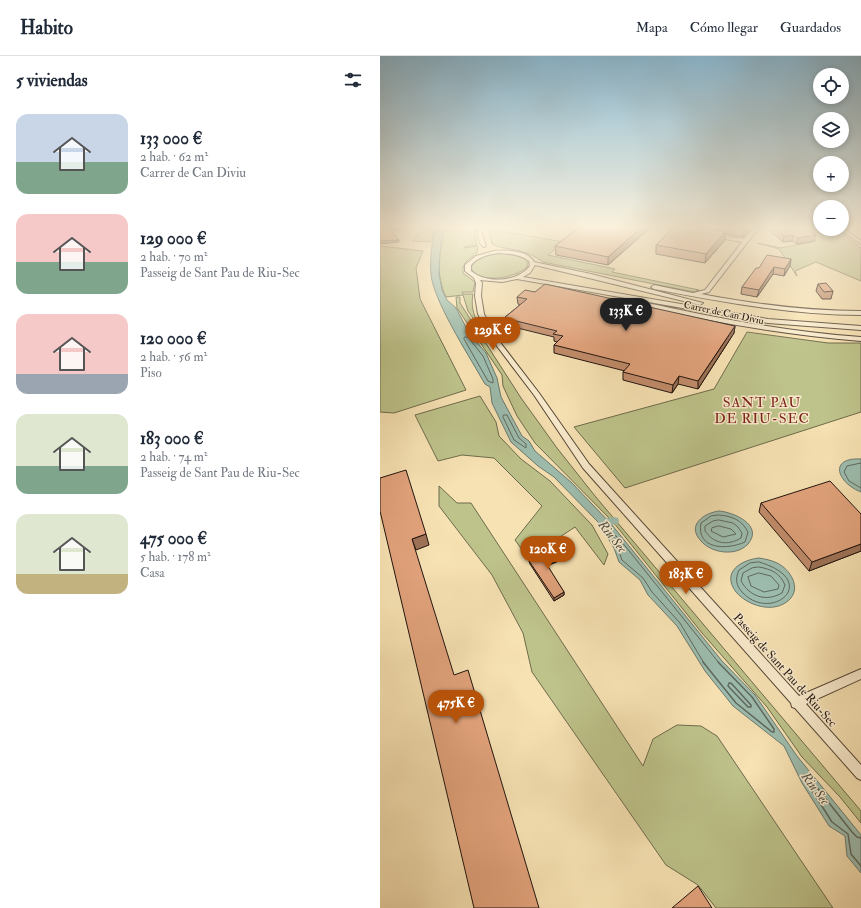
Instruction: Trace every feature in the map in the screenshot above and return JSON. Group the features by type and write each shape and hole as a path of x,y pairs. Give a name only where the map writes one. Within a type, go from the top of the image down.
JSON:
{"street":[{"name":"Passeig de Sant Pau de Riu-Sec","path":"467,266 469,272 476,277 479,283 478,296 481,314 493,337 537,394 586,466 861,774"},
{"path":"476,277 498,280 516,277 530,270 532,266"},
{"name":"Carrer de Can Diviu","path":"545,266 685,300 742,312 799,319 861,322"},
{"path":"686,293 700,294 707,291 726,266"},
{"name":"Carrer de Can Diviu","path":"591,276 743,305 823,313 861,313"},
{"name":"Carrer de Can Diviu","path":"516,277 764,329 815,336 861,339"},
{"path":"478,296 486,287 498,280"},
{"name":"Carrer de Can Diviu","path":"563,286 678,304 768,321 861,328"},
{"path":"796,703 861,674"}],"green space":[{"path":"380,266 417,266 420,299 466,390 394,413 380,412"},
{"path":"439,266 464,266 463,273 475,282 473,292 462,292 463,294 473,294 472,306 478,323 477,324 468,311 463,295 446,297"},
{"path":"472,266 527,266 522,271 515,274 498,278 481,277 471,268"},
{"path":"562,266 599,266 615,269 612,272 699,290 694,292"},
{"path":"790,266 807,266 795,271 797,276"},
{"path":"825,266 861,266 861,281"},
{"path":"456,297 460,297 460,303 521,398 557,448 595,496 861,811 861,823 840,797 802,757 767,707 702,633 614,523 535,443 517,416 503,386 502,375 457,308"},
{"path":"747,332 828,343 861,343 861,412 625,488 574,427 714,389"},
{"path":"480,396 496,422 499,436 521,459 550,481 592,525 608,554 604,565 575,527 528,558 515,540 542,506 494,458 462,455 438,461 415,415"},
{"path":"439,486 457,503 471,503 643,766 653,739 677,725 701,726 717,736 833,908 716,908 698,885 666,865 532,672 523,633 492,575 439,506"}],"water":[{"name":"Riu Sec","path":"431,266 439,266 439,274 442,290 447,300 456,308 469,333 486,353 497,378 501,397 522,436 529,441 535,451 572,483 612,525 722,661 755,695 797,756 861,835 861,873 847,856 845,836 829,826 802,783 784,746 733,706 705,671 677,626 648,595 640,580 619,562 614,548 598,522 554,477 538,466 511,442 492,403 490,387 485,384 444,312 433,285"},
{"path":"851,459 861,459 861,492 846,482 842,477 840,466 844,462"},
{"path":"719,511 739,517 750,525 752,537 748,544 743,548 730,552 717,551 705,545 697,535 695,530 699,521 708,514"},
{"path":"759,558 772,561 782,566 793,579 793,595 783,604 776,607 769,607 754,604 741,597 732,585 732,573 735,568 746,561"}],"building":[{"path":"760,266 787,266 785,269 774,267 759,290 742,287 756,268 759,268"},
{"path":"826,283 833,291 824,292 818,284"},
{"path":"545,284 735,326 698,381 679,376 673,385 623,372 630,364 554,345 563,336 553,334 557,331 504,318 527,299 517,297 525,290 535,292"},
{"path":"406,470 426,534 412,539 454,675 468,670 539,908 474,908 380,511 380,478"},
{"path":"830,481 861,514 861,544 812,562 761,503"},
{"path":"559,545 565,555 546,563 564,592 554,598 529,561"},
{"path":"698,886 712,908 672,908"}],"waterway":[{"name":"Riu Sec","path":"603,522 614,521"}],"district":[{"name":"SANT PAU DE RIU-SEC","path":"762,410"}]}
